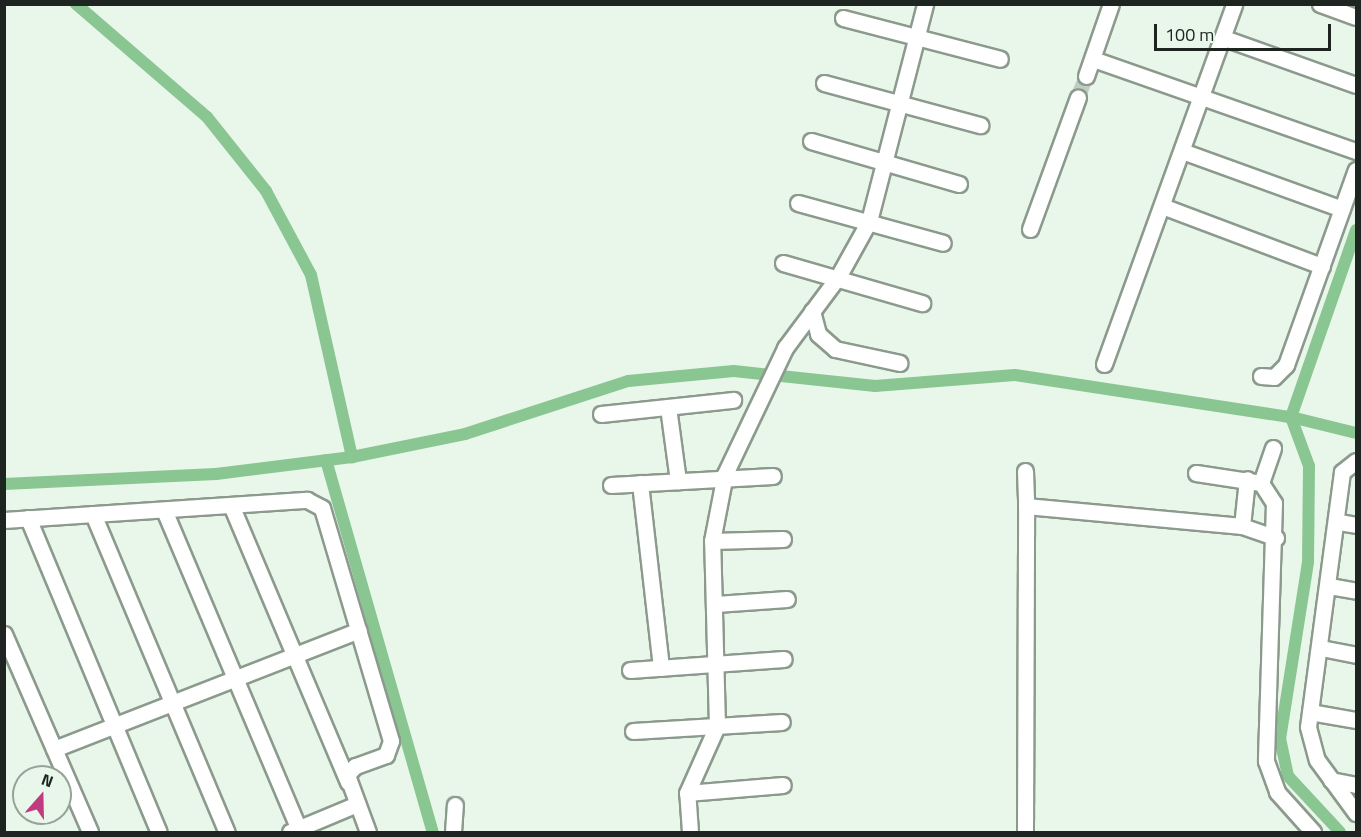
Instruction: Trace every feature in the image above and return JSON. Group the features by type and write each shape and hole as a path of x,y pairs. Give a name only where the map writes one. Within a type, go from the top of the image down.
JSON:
{"street":[{"path":"690,832 687,793 717,726 718,664 712,541 723,479 747,418 785,348 838,277 869,221 889,160 925,4"},
{"path":"1086,76 1111,4"},
{"path":"1104,364 1224,38 1234,4"},
{"path":"1320,4 1356,17"},
{"path":"843,18 1000,59"},
{"path":"1224,38 1356,85"},
{"path":"1093,58 1356,151"},
{"path":"824,83 902,102 980,125"},
{"path":"1030,229 1078,97"},
{"path":"812,141 889,160 959,184"},
{"path":"1182,151 1342,209"},
{"path":"1261,376 1274,376 1286,365 1356,170"},
{"path":"798,203 943,243"},
{"path":"1162,206 1322,266"},
{"path":"783,263 922,303"},
{"path":"812,311 818,334 835,349 900,363"},
{"path":"601,414 733,400"},
{"path":"669,407 678,481"},
{"path":"1242,526 1254,481 1273,448"},
{"path":"1356,462 1342,472 1339,522 1308,738 1331,780 1356,813"},
{"path":"1025,471 1025,832"},
{"path":"1196,473 1254,481 1274,503 1276,538 1266,761 1277,792 1313,832"},
{"path":"611,485 773,476"},
{"path":"640,483 661,668"},
{"path":"4,520 307,500 322,508 391,741 380,759 349,769 348,782"},
{"path":"231,505 368,832"},
{"path":"1026,506 1242,526 1276,538"},
{"path":"164,510 236,680 296,831 357,804"},
{"path":"93,514 228,832"},
{"path":"28,518 159,832"},
{"path":"1339,522 1356,525"},
{"path":"712,541 783,539"},
{"path":"1329,586 1356,591"},
{"path":"716,604 787,599"},
{"path":"54,749 174,706 359,630"},
{"path":"4,634 90,832"},
{"path":"1321,648 1356,654"},
{"path":"630,670 784,659"},
{"path":"1310,712 1356,720"},
{"path":"633,731 782,722"},
{"path":"1331,780 1356,785"},
{"path":"687,793 783,785"},
{"path":"453,832 455,805"}],"waterway":[{"path":"76,4 207,117 266,191 311,275 352,457"},
{"path":"1340,832 1288,776 1280,739 1308,562 1309,466 1291,417 1356,230"},
{"path":"4,484 216,474 352,457 465,434 628,381 734,371 875,386 1015,375 1291,417 1356,433"},
{"path":"326,460 433,832"}],"tunnel":[{"path":"1078,97 1086,76"}]}
